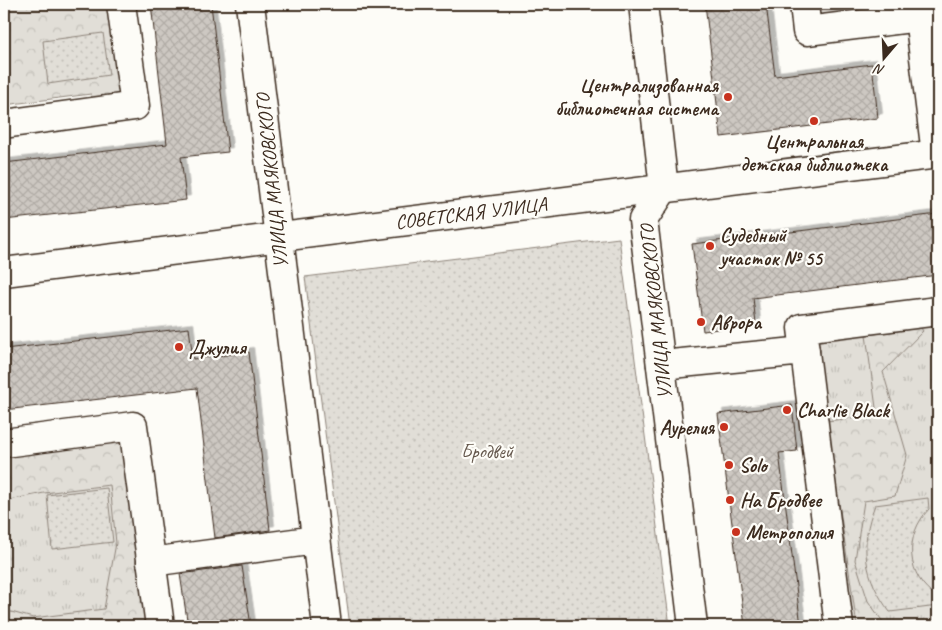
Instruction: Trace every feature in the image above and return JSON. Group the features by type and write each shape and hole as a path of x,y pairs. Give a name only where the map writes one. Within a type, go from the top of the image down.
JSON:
{"street":[{"path":"4,124 135,106 121,4"},
{"name":"УЛИЦА МАЯКОВСКОГО","path":"250,4 265,117 277,238 327,626"},
{"path":"643,4 664,188"},
{"path":"804,4 807,31 929,16 937,154"},
{"name":"СОВЕТСКАЯ УЛИЦА","path":"4,272 937,154"},
{"name":"УЛИЦА МАЯКОВСКОГО","path":"664,188 643,220 693,626"},
{"path":"839,626 802,328 938,311"},
{"path":"661,365 805,351"},
{"path":"4,443 133,426 160,626"},
{"path":"151,562 316,540"}],"green space":[{"path":"4,4 117,4 130,102 93,108 91,94 4,105"},
{"path":"811,4 938,4 938,9 813,25"},
{"path":"103,33 109,75 48,84 43,41"},
{"name":"Бродвей","path":"619,238 670,626 350,626 305,277"},
{"path":"938,317 938,626 845,626 809,333"},
{"path":"921,328 923,331 883,372 907,455 895,496 864,501 855,560 868,601 886,626 857,626 827,421 877,415 866,335"},
{"path":"127,437 152,626 4,626 4,453"},
{"path":"125,439 148,626 4,626 4,610 33,618 104,609 116,543 110,485 44,493 4,501 4,455"},
{"path":"107,488 113,542 52,549 47,495"},
{"path":"928,498 929,509 915,531 912,555 914,567 919,578 927,589 938,597 938,606 890,612 874,587 867,561 867,534 875,505"}],"building":[{"path":"151,4 211,4 228,152 181,157 186,200 4,220 4,163 167,144"},
{"path":"705,4 766,4 775,76 872,64 878,118 721,137"},
{"path":"938,214 938,275 753,298 756,324 703,331 692,244"},
{"path":"189,328 193,359 249,352 270,530 215,538 197,388 4,410 4,349"},
{"path":"792,405 797,451 779,453 801,626 745,626 718,414"},
{"path":"242,566 251,626 188,626 180,574"}],"place":[{"name":"Централизованная библиотечная система","path":"728,97"},
{"name":"Центральная детская библиотека","path":"814,121"},
{"name":"Судебный участок № 55","path":"710,246"},
{"name":"Аврора","path":"701,322"},
{"name":"Джулия","path":"179,347"},
{"name":"Charlie Black","path":"787,410"},
{"name":"Аурелия","path":"724,427"},
{"name":"Solo","path":"729,465"},
{"name":"На Бродвее","path":"730,500"},
{"name":"Метрополия","path":"736,532"}]}
